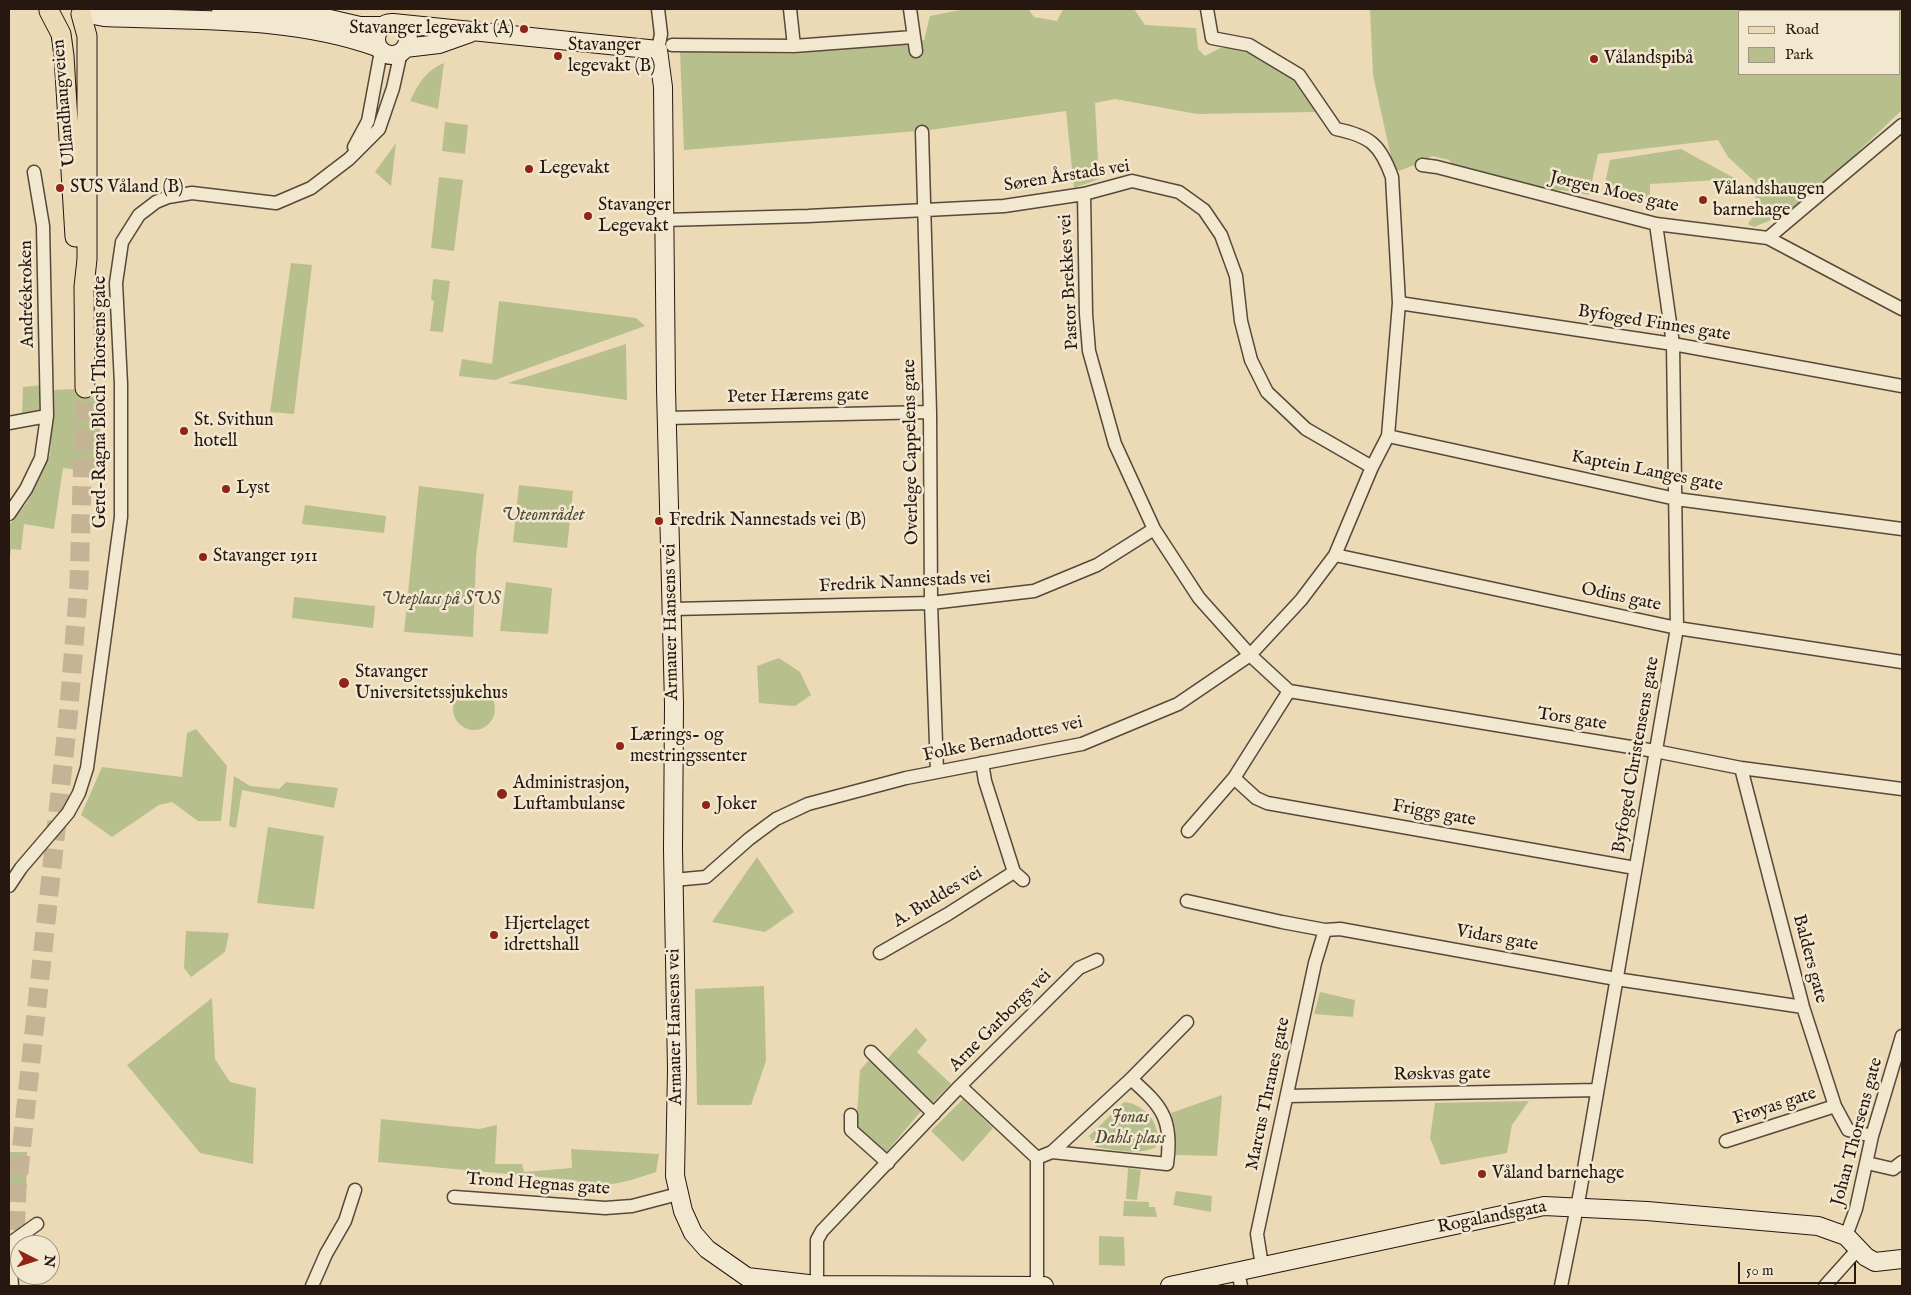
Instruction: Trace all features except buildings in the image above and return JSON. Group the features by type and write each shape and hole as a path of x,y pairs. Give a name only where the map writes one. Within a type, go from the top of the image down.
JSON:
{"main road":[{"path":"48,10 64,18 84,12"},
{"name":"Ullandhaugveien","path":"48,10 61,34 62,41 76,258 84,287"},
{"name":"Ullandhaugveien","path":"84,12 87,36 87,259 84,287 85,388"}],"street":[{"path":"222,9 266,15 356,39 391,55 403,50 439,44 474,32"},
{"name":"Armauer Hansens vei","path":"658,9 661,34 665,47 663,87 664,220 672,609 673,880 677,1070 675,1176 683,1211 693,1233 707,1249 747,1277 817,1285"},
{"path":"790,9 794,46"},
{"path":"910,9 916,51"},
{"name":"Folke Bernadottes vei","path":"673,880 706,877 749,839 792,810 836,796 938,772 1082,744 1178,704 1250,654 1301,600 1335,556 1372,467 1388,436 1399,303 1392,177 1385,157 1372,140 1353,132 1336,129 1299,75 1249,45 1212,38 1206,9"},
{"path":"84,12 104,17 317,16 360,26 398,24 406,32 407,43 403,50"},
{"path":"379,49 376,34 388,24 665,47 794,46 913,37"},
{"name":"Gerd-Ragna Bloch Thorsens gate","path":"349,158 368,121 379,49"},
{"name":"Gerd-Ragna Bloch Thorsens gate","path":"9,886 21,868 68,813 79,793 87,768 121,516 121,384 116,283 122,242 144,211 156,202 168,197 192,193 276,203 311,188 349,158 379,129 403,50"},
{"path":"1768,238 1902,125"},
{"name":"Overlege Cappelens gate","path":"922,132 922,211 930,412 931,603 938,772"},
{"name":"Jørgen Moes gate","path":"1422,165 1437,167 1656,224 1768,238 1902,309"},
{"name":"Andréekroken","path":"9,514 26,489 41,458 47,416 43,226 34,172"},
{"name":"Søren Årstads vei","path":"664,220 922,211 1004,206 1084,194 1132,181 1179,192 1204,210 1222,235 1236,276 1241,321 1251,360 1267,392 1306,429 1372,467"},
{"name":"Pastor Brekkes vei","path":"1084,194 1086,314 1089,352 1115,444 1154,529 1199,598 1250,654"},
{"name":"Byfoged Christensens gate","path":"1561,1286 1598,1090 1677,628 1673,344 1656,224"},
{"name":"Byfoged Finnes gate","path":"1399,303 1673,344 1902,386"},
{"name":"Peter Hærems gate","path":"667,418 930,412"},
{"path":"9,423 47,416"},
{"name":"Kaptein Langes gate","path":"1388,436 1676,499 1902,529"},
{"name":"Fredrik Nannestads vei","path":"672,609 931,603 1034,591 1097,565 1154,529"},
{"name":"Odins gate","path":"1335,556 1677,628 1902,662"},
{"path":"1188,831 1234,778 1289,691 1250,654"},
{"name":"Tors gate","path":"1289,691 1655,751 1741,768 1902,790"},
{"name":"A. Buddes vei","path":"880,953 1018,876 985,781 982,763"},
{"name":"Balders gate","path":"1741,768 1803,1007 1835,1106 1848,1130 1872,1136"},
{"name":"Friggs gate","path":"1234,778 1256,798 1267,803 1635,868"},
{"name":"Vidars gate","path":"1187,901 1256,918 1325,930 1340,928 1616,979 1803,1007"},
{"name":"Marcus Thranes gate","path":"1262,1266 1256,1234 1315,963 1325,930"},
{"name":"Arne Garborgs vei","path":"817,1285 817,1245 822,1231 960,1086 1079,968 1097,960"},
{"path":"1037,1158 1052,1152 1131,1079 1187,1022"},
{"name":"Johan Thorsens gate","path":"1852,1242 1856,1209 1872,1136 1902,1036"},
{"path":"871,1052 934,1114"},
{"path":"1052,1152 1167,1164 1169,1128 1163,1111 1153,1098 1131,1079"},
{"path":"960,1086 1037,1158 1037,1286"},
{"name":"Røskvas gate","path":"1287,1096 1598,1090"},
{"name":"Frøyas gate","path":"1726,1141 1835,1106"},
{"path":"851,1115 850,1130 888,1163"},
{"path":"1867,1163 1893,1169 1902,1162"},
{"path":"312,1286 326,1254 345,1221 355,1190"},
{"name":"Trond Hegnas gate","path":"454,1197 605,1208 632,1206 678,1194"},
{"name":"Rogalandsgata","path":"1170,1286 1240,1279 1262,1266 1536,1208 1576,1206 1818,1226 1852,1242 1874,1262 1902,1259"},
{"path":"12,1286 10,1244 37,1224"},
{"path":"1825,1286 1852,1242"},
{"path":"817,1285 1044,1286"}],"green space":[{"path":"965,9 1028,9 1034,17 1057,21 1063,9 1134,9 1145,25 1196,28 1198,49 1205,56 1220,48 1235,48 1253,52 1301,84 1315,112 1197,114 1115,99 1095,103 1099,179 1074,188 1066,111 930,130 684,150 680,52 793,54 924,40 930,16"},
{"path":"1370,9 1902,9 1902,110 1798,209 1754,227 1748,224 1756,212 1755,182 1728,157 1718,140 1598,154 1589,195 1562,190 1545,192 1453,165 1449,160 1432,156 1399,171 1393,166 1373,75"},
{"path":"444,63 438,109 410,101 423,78 437,66"},
{"path":"445,122 468,125 465,154 442,151"},
{"path":"396,143 391,186 375,172"},
{"path":"1681,149 1736,179 1650,184 1650,199 1604,188 1610,160"},
{"path":"439,177 463,180 454,251 431,248"},
{"path":"291,263 312,265 294,414 270,412"},
{"path":"433,279 450,281 443,332 430,331 434,301 431,300"},
{"path":"499,301 636,318 645,326 495,380 459,376 462,359 492,364"},
{"path":"626,344 627,400 508,383"},
{"path":"43,385 42,412 22,415 23,387"},
{"path":"98,388 102,473 63,468 54,529 24,524 21,550 11,549 9,566 9,525 27,503 50,455 53,390"},
{"name":"Uteområdet","path":"519,485 573,491 567,548 513,542"},
{"name":"Uteplass på SUS","path":"419,486 484,494 476,557 473,637 404,632"},
{"path":"305,505 386,516 384,533 302,524"},
{"path":"506,582 552,588 548,634 500,631"},
{"path":"294,597 375,606 373,628 292,618"},
{"path":"779,658 800,672 811,695 795,706 759,703 757,666"},
{"path":"474,688 489,694 495,709 489,724 474,730 459,724 453,709 459,694"},
{"path":"196,729 227,766 221,821 198,821 172,802 159,805 112,837 81,815 102,767 182,777 187,733"},
{"path":"234,776 250,786 279,789 286,782 338,788 334,808 242,790 236,828 229,826"},
{"path":"268,827 324,836 314,909 257,903"},
{"path":"757,857 794,912 765,932 712,922"},
{"path":"186,931 229,933 225,952 191,977 184,968"},
{"path":"764,986 766,1061 751,1105 697,1105 695,989"},
{"path":"1320,992 1355,1000 1353,1017 1314,1014"},
{"path":"212,998 215,1059 230,1082 256,1088 253,1164 200,1153 127,1065"},
{"path":"916,1028 927,1040 917,1052 951,1084 932,1103 887,1059"},
{"path":"869,1060 922,1110 883,1156 856,1130 860,1070"},
{"path":"1222,1095 1217,1156 1176,1155 1171,1113"},
{"path":"963,1099 993,1128 963,1162 931,1131"},
{"path":"1529,1101 1512,1125 1507,1153 1441,1165 1430,1138 1435,1103"},
{"name":"Jonas Dahls plass","path":"1124,1102 1139,1107 1150,1117 1157,1131 1156,1147 1134,1152 1096,1147 1089,1136"},
{"path":"381,1119 479,1129 497,1125 495,1164 522,1164 524,1172 572,1168 571,1149 659,1154 656,1172 636,1179 605,1185 594,1185 574,1180 378,1162"},
{"path":"9,1152 27,1152 26,1199 9,1199"},
{"path":"1128,1168 1141,1170 1137,1200 1126,1199"},
{"path":"1176,1191 1212,1196 1211,1212 1173,1205"},
{"path":"1124,1201 1149,1202 1149,1207 1155,1207 1157,1217 1123,1216"},
{"path":"1099,1236 1124,1237 1125,1266 1099,1265"}],"tunnel":[{"path":"15,1235 17,1189 68,719 79,583 85,388"}],"place":[{"name":"Stavanger legevakt (A)","path":"524,29"},
{"name":"Stavanger legevakt (B)","path":"558,56"},
{"name":"Vålandspibå","path":"1594,59"},
{"name":"Legevakt","path":"529,169"},
{"name":"SUS Våland (B)","path":"60,188"},
{"name":"Vålandshaugen barnehage","path":"1703,200"},
{"name":"Stavanger Legevakt","path":"588,216"},
{"name":"St. Svithun hotell","path":"184,431"},
{"name":"Lyst","path":"226,489"},
{"name":"Fredrik Nannestads vei (B)","path":"659,521"},
{"name":"Stavanger 1911","path":"203,557"},
{"name":"Stavanger Universitetssjukehus","path":"344,683"},
{"name":"Lærings- og mestringssenter","path":"620,746"},
{"name":"Administrasjon, Luftambulanse","path":"502,794"},
{"name":"Joker","path":"706,805"},
{"name":"Hjertelaget idrettshall","path":"494,935"},
{"name":"Våland barnehage","path":"1482,1174"}]}
